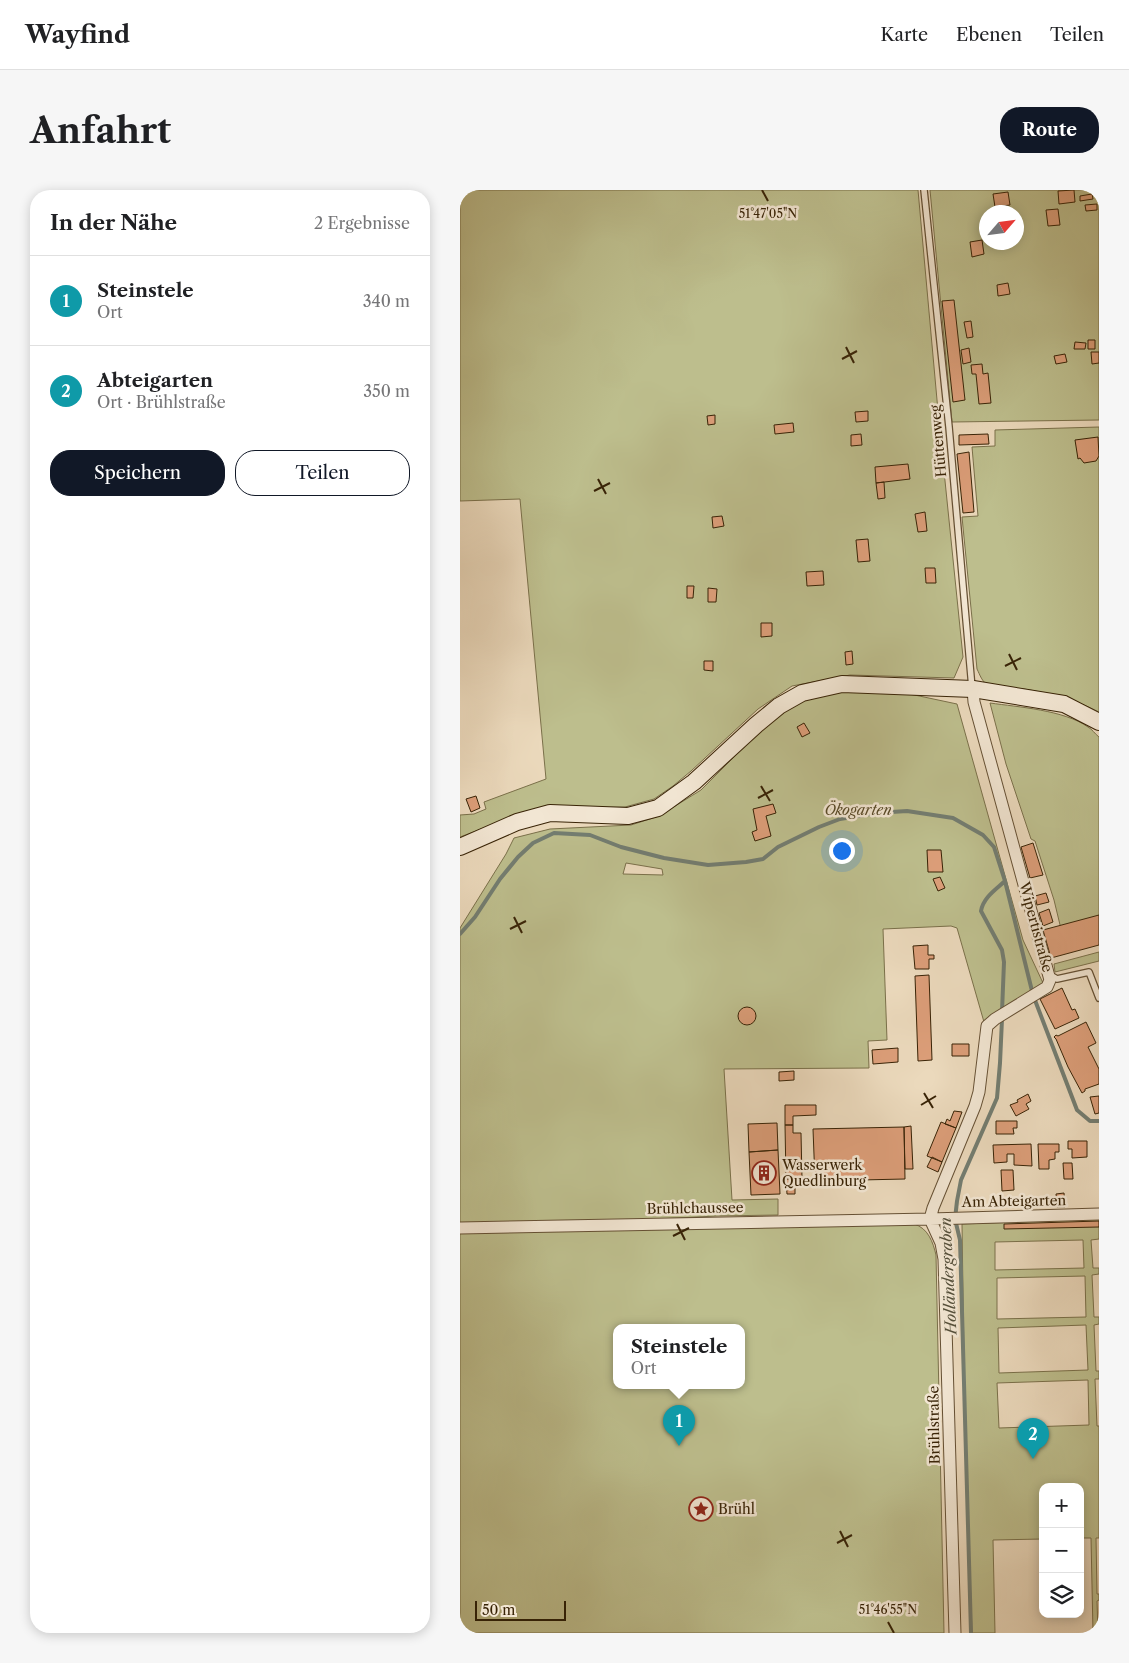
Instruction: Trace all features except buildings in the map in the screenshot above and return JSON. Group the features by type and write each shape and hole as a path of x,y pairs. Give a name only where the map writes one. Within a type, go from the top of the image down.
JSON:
{"street":[{"path":"460,847 517,822 550,813 628,816 658,808 694,782 756,724 779,706 802,693 842,684 973,689 1064,704 1099,722"},
{"name":"Wipertistraße","path":"930,1219 976,1106 987,1026 1049,985 1050,980 974,702 973,689"},
{"name":"Am Abteigarten","path":"930,1219 1099,1214"},
{"name":"Brühlchaussee","path":"460,1228 930,1219"},
{"name":"Brühlstraße","path":"930,1219 941,1244 944,1259 955,1633"}],"lane":[{"name":"Hüttenweg","path":"924,190 949,427 973,689"},
{"path":"1050,975 1057,979 1089,972 1099,998"}],"green space":[{"path":"460,190 918,190 963,657 954,678 850,675 792,686 758,709 691,771 654,799 625,807 581,808 513,817 460,837 460,815 474,814 486,809 484,802 546,779 520,499 460,501"},
{"path":"930,190 1099,190 1099,420 952,422"},
{"path":"1099,427 1099,712 1053,695 1024,689 1001,688 988,685 983,680 977,669 962,517 978,516 972,447 995,446 995,430"},
{"name":"Ökogarten","path":"891,690 957,704 1023,940 1043,983 984,1022 957,928 951,926 883,929 887,1040 868,1041 869,1068 724,1069 732,1200 778,1199 778,1215 460,1223 460,928 514,838 550,829 631,825 659,816 701,790 741,750 756,732 803,699 836,691","holes":["626,863 662,869 663,875 623,874"]},
{"path":"990,703 1054,713 1078,721 1099,737 1099,918 1061,929 1054,900 1035,841 1031,839 1006,764"},
{"path":"1099,952 1099,961 1055,972 1054,964"},
{"path":"1099,1219 1099,1239 1091,1240 1093,1268 1099,1268 1099,1274 1092,1275 1094,1317 1099,1317 1099,1324 1094,1325 1096,1371 1099,1371 1099,1379 1095,1379 1097,1426 1099,1426 1099,1538 1096,1538 1097,1594 1099,1594 1099,1600 1097,1601 1098,1633 1093,1633 1091,1538 1084,1538 1084,1483 1039,1483 1039,1539 993,1540 995,1633 972,1633 965,1429 962,1224","holes":["1083,1240 1084,1268 995,1270 995,1242","1085,1276 1086,1317 997,1319 997,1278","1086,1325 1088,1370 999,1373 998,1328","1088,1380 1089,1425 999,1428 997,1383"]},
{"name":"Brühl","path":"914,1224 926,1232 936,1255 944,1633 460,1633 460,1232"}],"waterway":[{"path":"460,934 475,917 500,879 518,857 533,843 554,833 590,835 621,847 664,858 708,865 763,859 778,847 840,819 876,813 907,811 953,818 983,835 994,847 1005,881 1033,995 1077,1110 1090,1121 1099,1121"},
{"name":"Holländergraben","path":"1002,1012 1004,962 1002,950 981,911 987,898 1005,881"},
{"name":"Holländergraben","path":"971,1633 960,1240 955,1219 961,1180 997,1098 1002,1019"}],"place":[{"name":"Wasserwerk Quedlinburg","path":"764,1173"},
{"name":"Steinstele","path":"679,1446"},
{"name":"Abteigarten","path":"1033,1459"},
{"name":"Brühl","path":"701,1509"}]}
